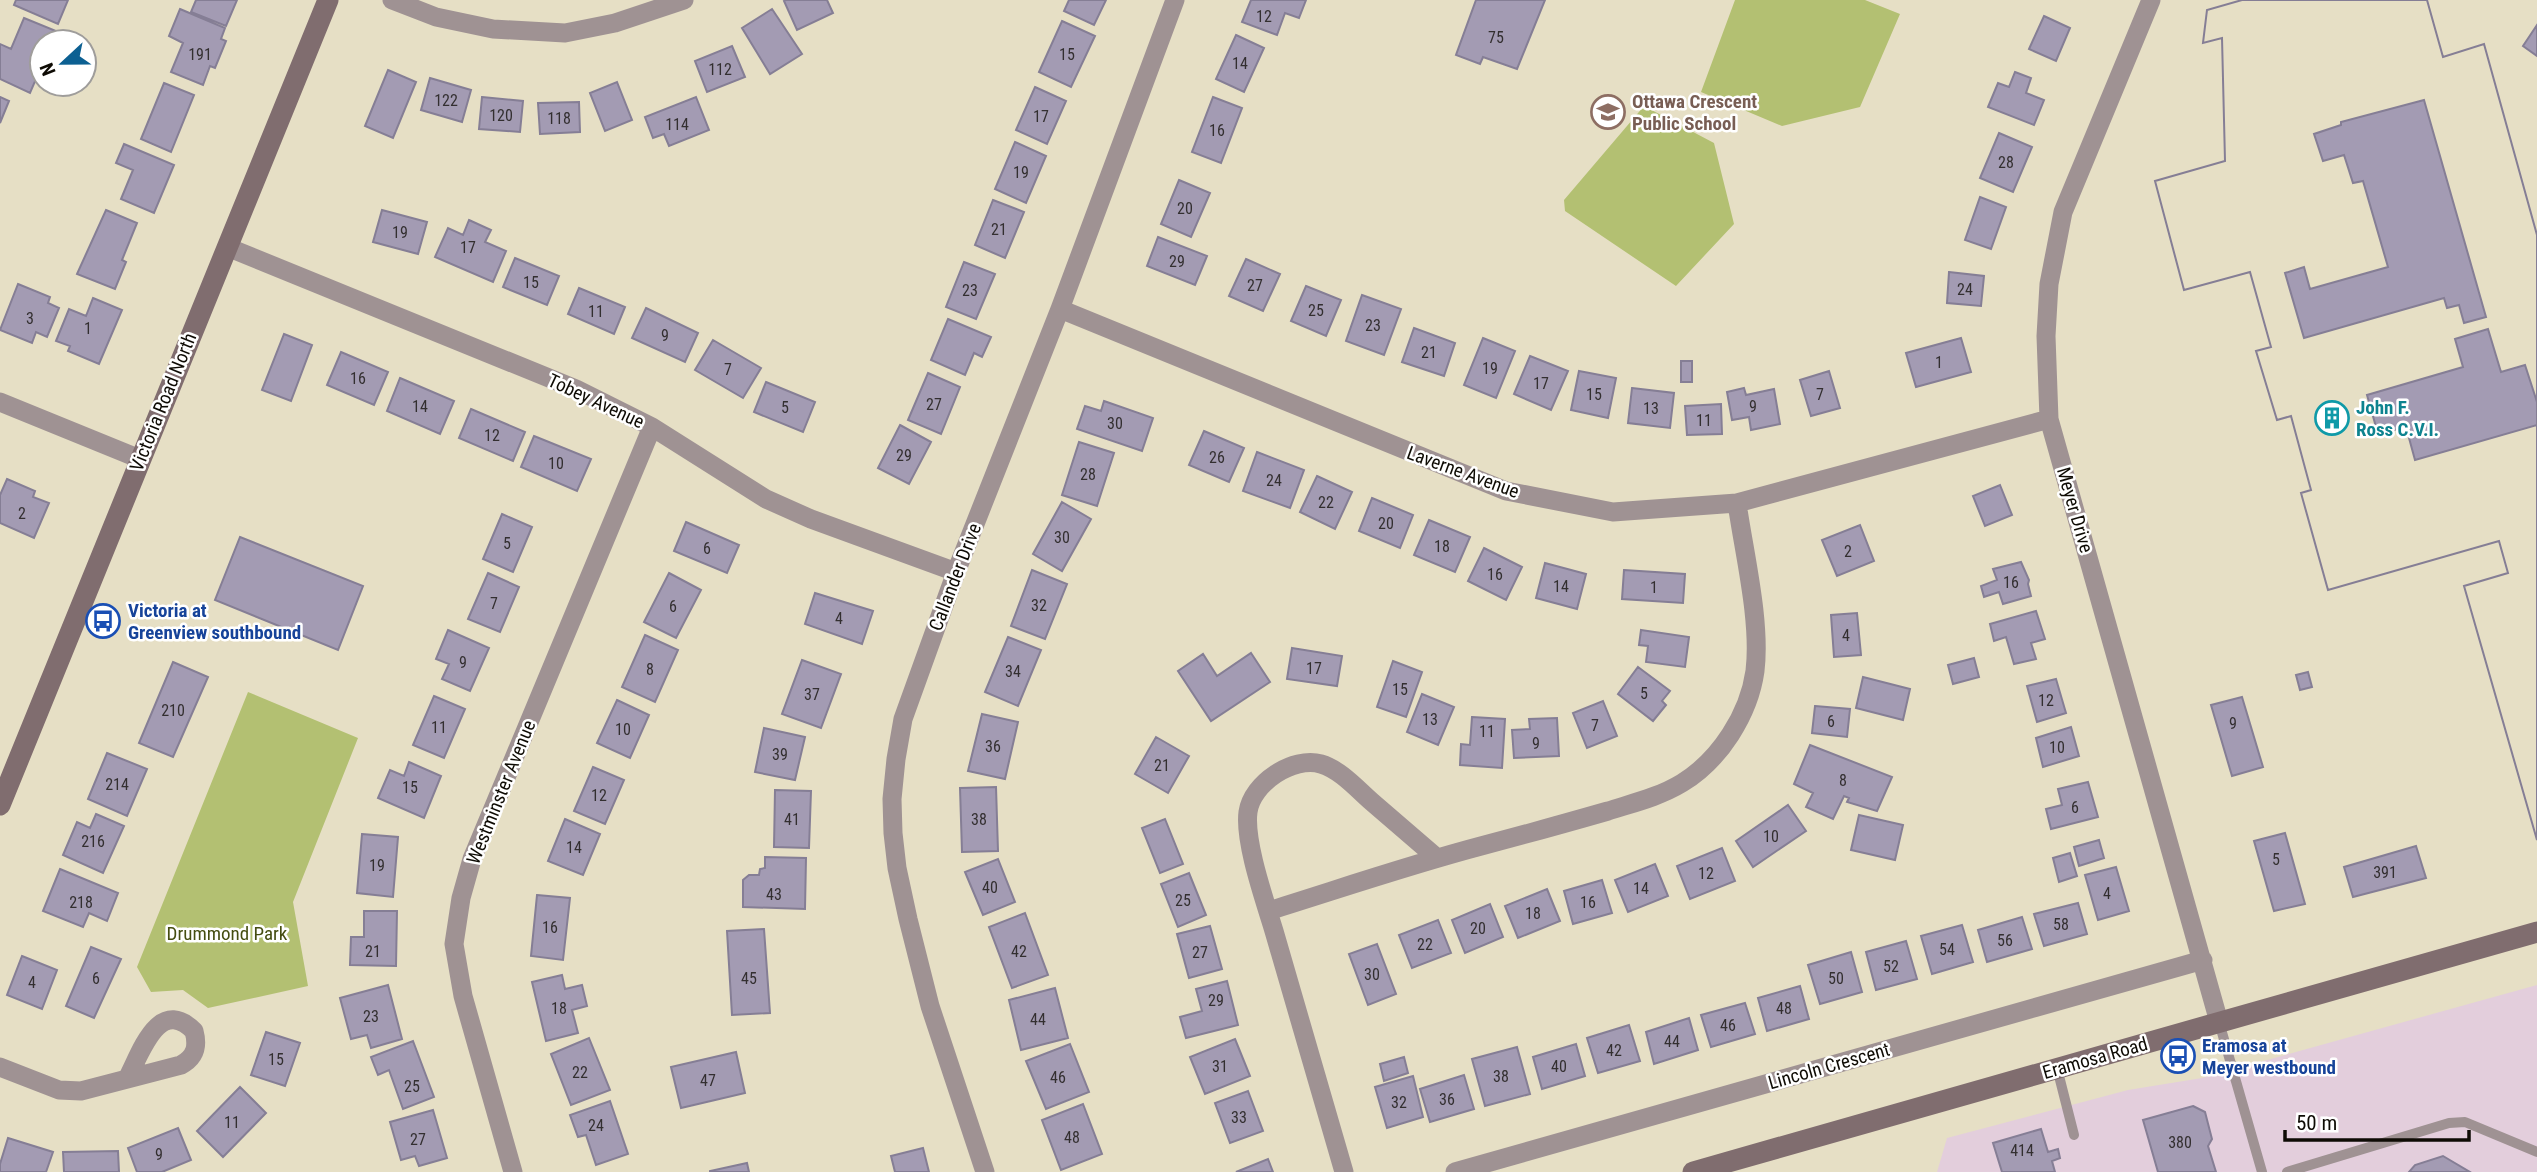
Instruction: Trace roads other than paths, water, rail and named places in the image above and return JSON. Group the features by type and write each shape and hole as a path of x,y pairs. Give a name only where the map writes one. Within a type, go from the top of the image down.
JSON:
{"main road":[{"name":"Victoria Road North","path":"0,805 328,0"},
{"name":"Eramosa Road","path":"1693,1172 2537,932"}],"street":[{"path":"392,0 436,17 493,29 565,33 615,23 684,0"},
{"name":"Callander Drive","path":"985,1172 930,1006 900,881 893,833 892,799 903,719 956,572 1060,309 1175,0"},
{"name":"Meyer Drive","path":"2151,0 2063,212 2049,284 2046,335 2049,419 2219,1022"},
{"name":"Tobey Avenue","path":"227,247 576,389 652,427 766,499 811,519 956,572"},
{"name":"Laverne Avenue","path":"1060,309 1506,491 1613,512 1737,503 2049,419"},
{"path":"0,402 140,459"},
{"name":"Westminster Avenue","path":"513,1172 463,996 454,944 461,898 472,859 652,427"},
{"path":"1268,911 1437,858 1659,796 1684,782 1709,761 1728,740 1741,715 1751,688 1755,654 1755,622 1737,503"},
{"path":"1344,1172 1268,911 1248,834 1248,810 1257,790 1273,776 1307,763 1321,764 1341,774 1437,858"},
{"name":"Lincoln Crescent","path":"1455,1172 2203,960"},
{"path":"0,1068 59,1090 91,1089 128,1077"}],"lane":[{"path":"2219,1022 2262,1172"},
{"path":"2057,1068 2074,1135"},
{"path":"2287,1172 2449,1123 2465,1122 2537,1152"}],"place":[{"name":"Ottawa Crescent Public School","path":"1608,112"},
{"name":"John F. Ross C.V.I.","path":"2332,418"},
{"name":"Victoria at Greenview southbound","path":"103,621"},
{"name":"Eramosa at Meyer westbound","path":"2178,1056"}],"park label":[{"name":"Drummond Park","path":"227,933"}]}
